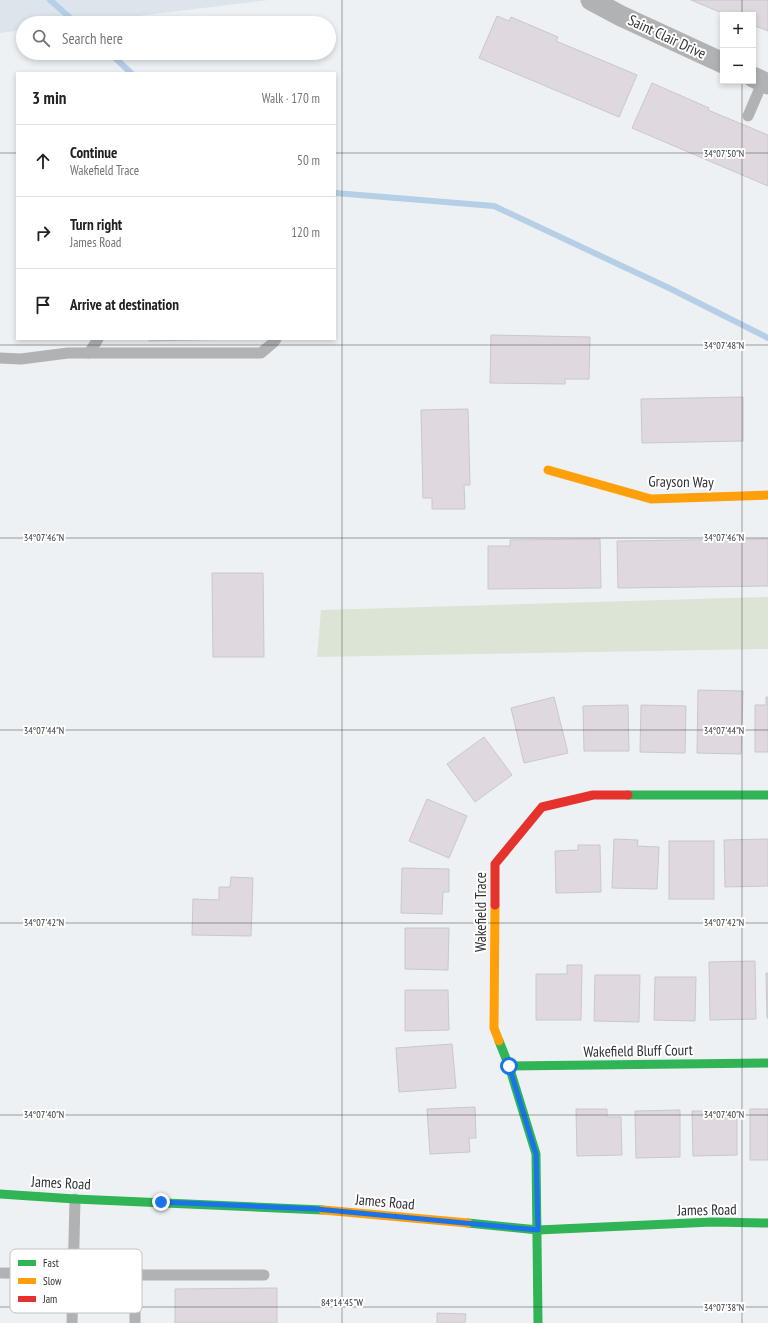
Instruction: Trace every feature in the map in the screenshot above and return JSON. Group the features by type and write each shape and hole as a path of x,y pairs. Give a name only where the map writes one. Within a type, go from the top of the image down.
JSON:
{"street":[{"name":"Saint Clair Drive","path":"591,0 621,16 720,62"},
{"name":"Grayson Way","path":"548,470 651,499 768,495"},
{"name":"Wakefield Trace","path":"538,1323 536,1154 509,1066 494,1028 495,864 542,807 593,795 768,795"},
{"name":"Wakefield Bluff Court","path":"509,1066 768,1063"},
{"name":"James Road","path":"0,1194 74,1199 316,1209 538,1230 712,1222 768,1223"}],"lane":[{"path":"748,116 761,80"},
{"path":"89,353 97,340"},
{"path":"0,358 21,359 68,353 261,353 275,340"},
{"path":"73,1249 74,1199"},
{"path":"2,1273 10,1273"},
{"path":"142,1275 264,1275"},
{"path":"72,1313 72,1323"}],"shaded area":[{"path":"0,0 269,0 138,16 16,16 16,31 0,33"}],"green space":[{"path":"768,597 768,649 317,657 321,610"}],"building":[{"path":"691,0 768,0 768,31 756,26 756,12 720,12"},
{"path":"497,16 509,21 511,17 558,37 556,41 637,75 619,117 479,58"},
{"path":"652,83 709,108 708,110 768,135 768,186 632,128"},
{"path":"491,335 590,337 589,379 565,379 565,384 490,383"},
{"path":"149,340 196,340 149,341"},
{"path":"743,397 743,441 642,443 641,399"},
{"path":"468,409 470,485 464,485 465,509 432,509 432,498 423,498 421,410"},
{"path":"600,539 601,588 488,589 488,546 510,546 510,540"},
{"path":"768,539 768,586 618,588 617,541"},
{"path":"212,573 263,573 264,657 213,657"},
{"path":"698,690 743,691 741,754 697,753"},
{"path":"554,697 568,753 524,763 511,708"},
{"path":"766,697 768,697 768,752 755,752 755,705 766,705"},
{"path":"628,705 629,751 584,751 583,706"},
{"path":"641,705 686,706 685,753 640,752"},
{"path":"484,737 512,775 475,802 447,764"},
{"path":"427,799 467,816 449,858 409,841"},
{"path":"614,839 638,840 637,846 659,847 657,889 612,888"},
{"path":"768,839 768,886 725,887 724,840"},
{"path":"669,841 714,841 714,899 669,899"},
{"path":"578,845 600,845 601,892 556,893 555,851 578,850"},
{"path":"402,868 449,869 449,892 443,892 442,914 401,913"},
{"path":"231,877 253,878 251,936 192,935 193,899 219,900 219,887 230,887"},
{"path":"405,928 449,928 448,970 405,969"},
{"path":"755,961 756,1019 710,1020 709,962"},
{"path":"567,965 582,965 581,1020 536,1020 536,974 567,974"},
{"path":"766,973 768,973 768,1018 767,1018"},
{"path":"595,975 640,975 639,1022 594,1021"},
{"path":"655,977 696,977 695,1021 654,1020"},
{"path":"405,990 448,990 449,1030 405,1031"},
{"path":"452,1044 456,1088 399,1092 396,1048"},
{"path":"475,1107 476,1138 469,1138 470,1152 430,1154 427,1109"},
{"path":"576,1109 607,1109 607,1117 621,1117 622,1155 577,1156"},
{"path":"750,1109 768,1109 768,1160 750,1160"},
{"path":"680,1110 680,1157 636,1158 635,1111"},
{"path":"692,1111 737,1111 737,1155 693,1156"},
{"path":"277,1288 277,1323 175,1323 175,1289"},
{"path":"437,1313 466,1314 465,1323 437,1323"}],"waterway":[{"path":"50,0 68,16"},
{"path":"117,60 130,72"},
{"path":"336,193 494,206 669,288 768,338"}],"traffic: fast":[{"path":"628,795 768,795"},
{"path":"499,1041 509,1066 536,1154 538,1323"},
{"path":"509,1066 768,1063"},
{"path":"0,1194 75,1199 323,1210"},
{"path":"468,1223 538,1230 712,1222 768,1223"}],"traffic: slow":[{"path":"548,470 651,499 768,495"},
{"path":"495,905 494,1028 499,1041"},
{"path":"323,1210 468,1223"}],"traffic: jam":[{"path":"495,905 495,864 542,807 593,795 628,795"}],"route":[{"path":"161,1202 316,1209 538,1230 536,1154 509,1066"}]}
